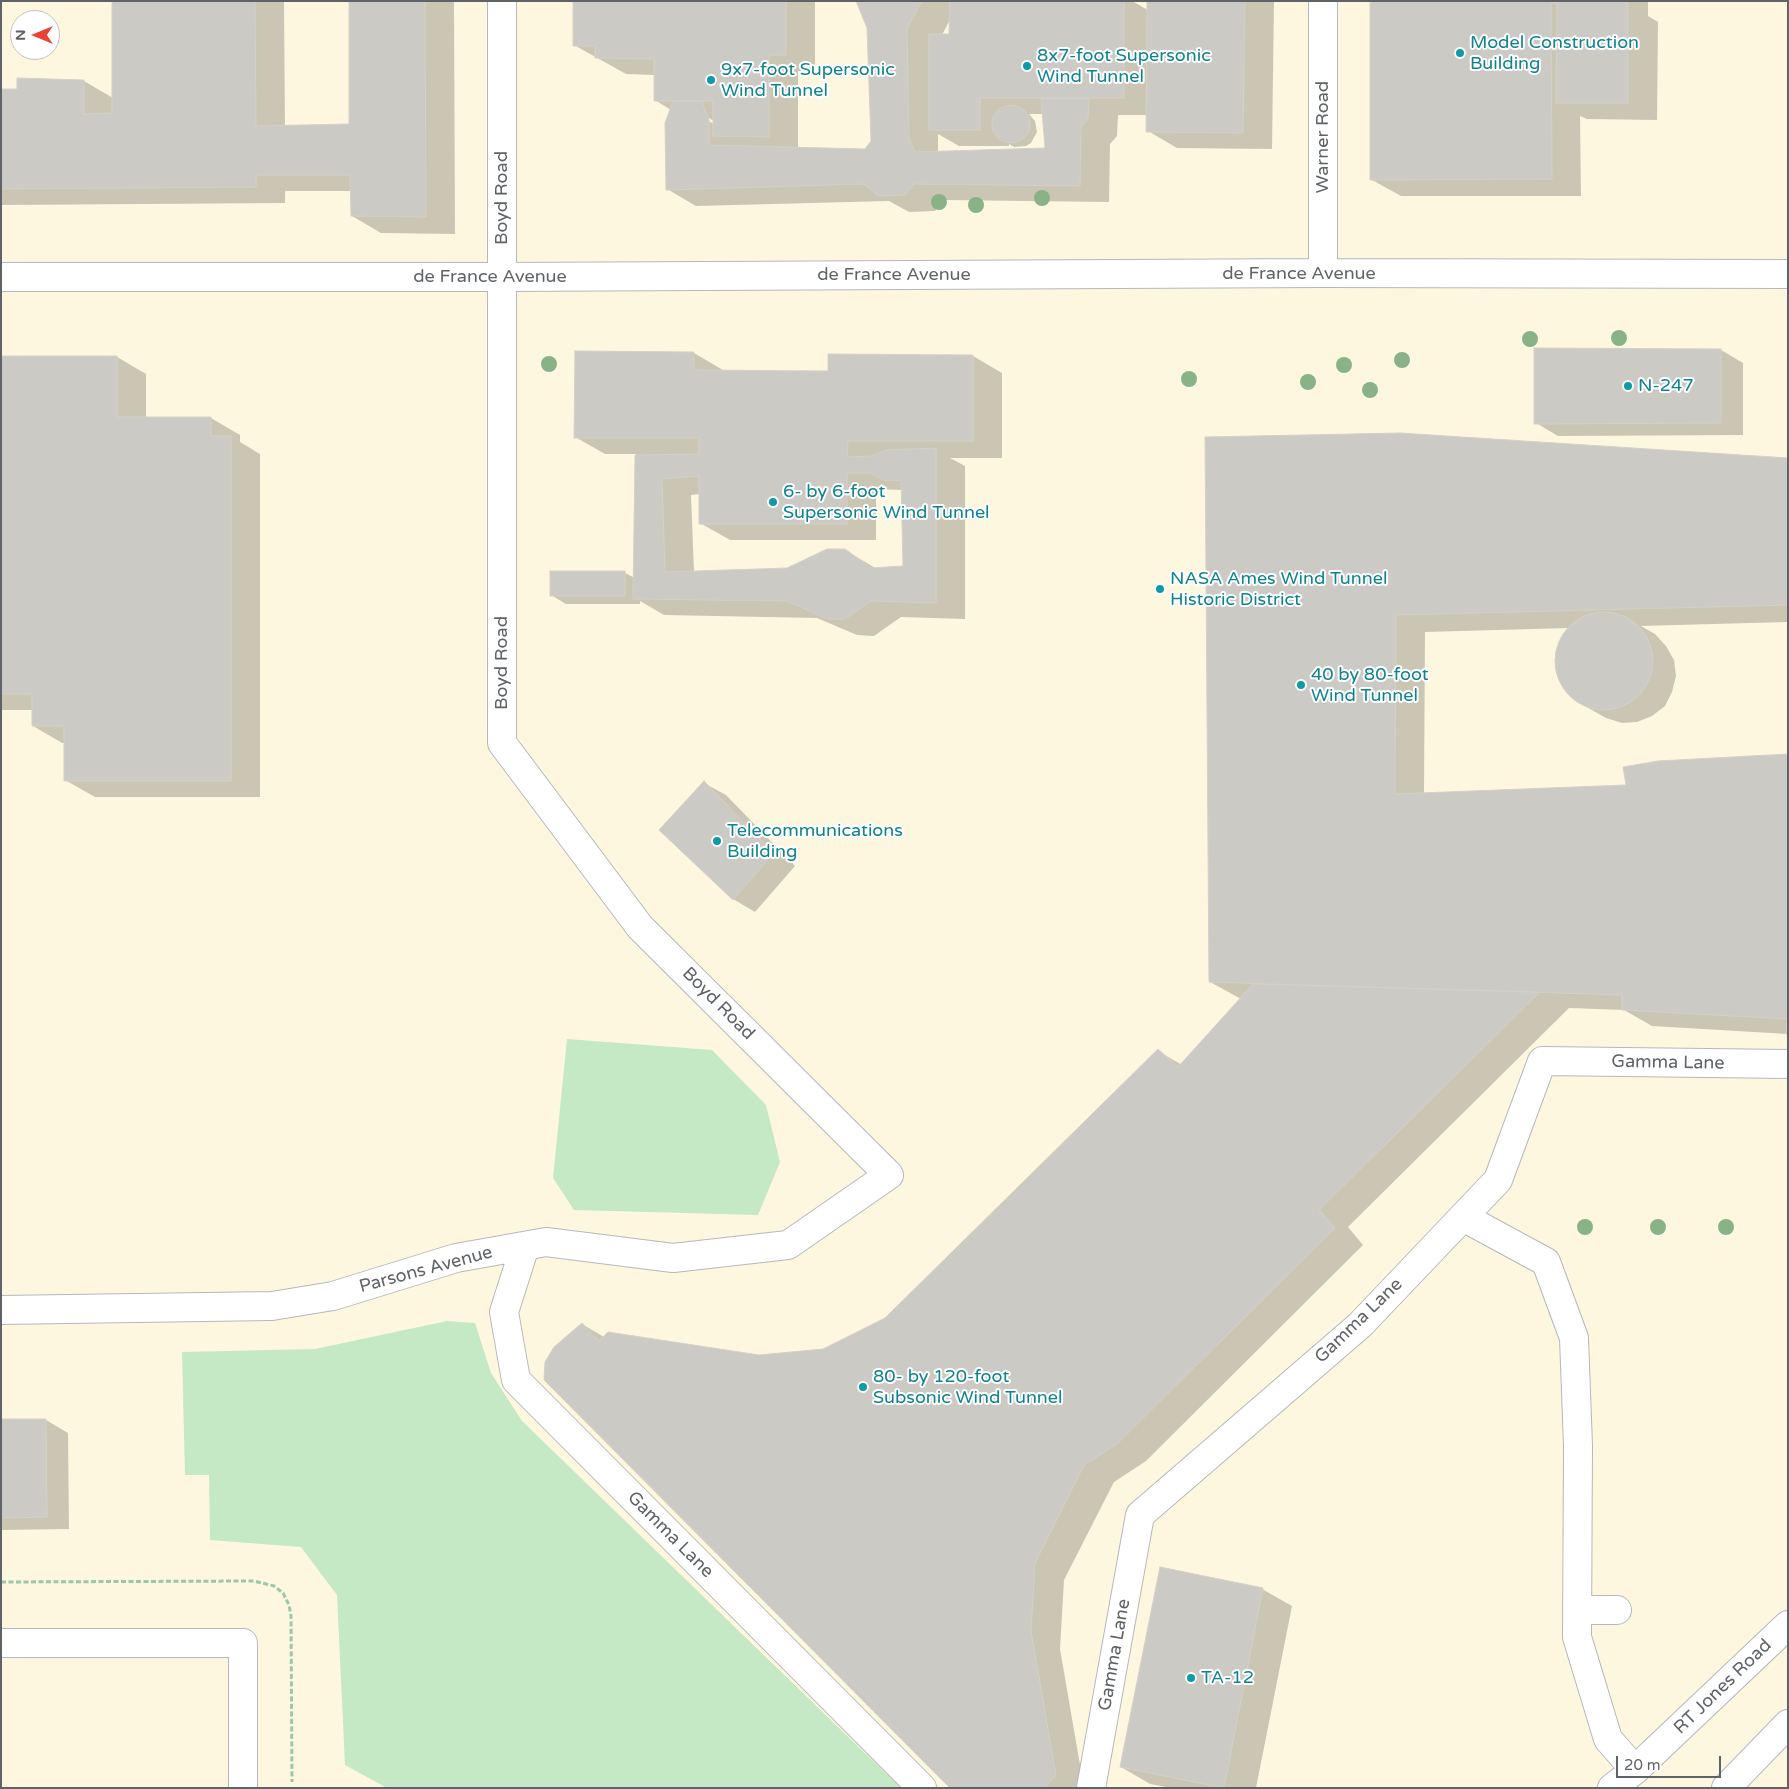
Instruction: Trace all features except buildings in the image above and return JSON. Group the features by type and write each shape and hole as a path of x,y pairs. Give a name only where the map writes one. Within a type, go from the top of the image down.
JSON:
{"street":[{"name":"Boyd Road","path":"502,1 502,743 640,927 889,1175"},
{"name":"Warner Road","path":"1323,1 1323,273"},
{"name":"de France Avenue","path":"1,277 502,278 1323,273 1788,274"},
{"name":"Gamma Lane","path":"1091,1788 1140,1515 1360,1325 1498,1180 1542,1062 1788,1064"},
{"name":"Parsons Avenue","path":"1,1310 272,1306 333,1296 456,1258 546,1242 673,1258 788,1245 889,1175"},
{"path":"1463,1216 1546,1262 1574,1338 1578,1446 1577,1637 1608,1740 1636,1770"},
{"name":"Gamma Lane","path":"525,1246 504,1312 516,1380 922,1788"},
{"path":"1577,1610 1617,1610"},
{"name":"RT Jones Road","path":"1612,1788 1636,1770 1788,1625"},
{"path":"1,1643 244,1643 244,1788"},
{"path":"1726,1788 1788,1724"}],"shaded area":[{"path":"1,1 1788,1 1788,1788 1,1788"}],"green space":[{"path":"567,1039 712,1050 766,1105 780,1162 758,1215 574,1210 553,1178"},
{"path":"447,1321 475,1323 491,1373 522,1421 901,1788 387,1788 345,1765 337,1595 301,1547 210,1540 209,1475 185,1475 182,1352 315,1349"}],"place":[{"name":"Model Construction Building","path":"1460,53"},
{"name":"8x7-foot Supersonic Wind Tunnel","path":"1027,66"},
{"name":"9x7-foot Supersonic Wind Tunnel","path":"711,80"},
{"name":"N-247","path":"1628,386"},
{"name":"6- by 6-foot Supersonic Wind Tunnel","path":"773,502"},
{"name":"NASA Ames Wind Tunnel Historic District","path":"1160,589"},
{"name":"40 by 80-foot Wind Tunnel","path":"1301,685"},
{"name":"Telecommunications Building","path":"717,841"},
{"name":"80- by 120-foot Subsonic Wind Tunnel","path":"863,1387"},
{"name":"TA-12","path":"1191,1678"}]}
